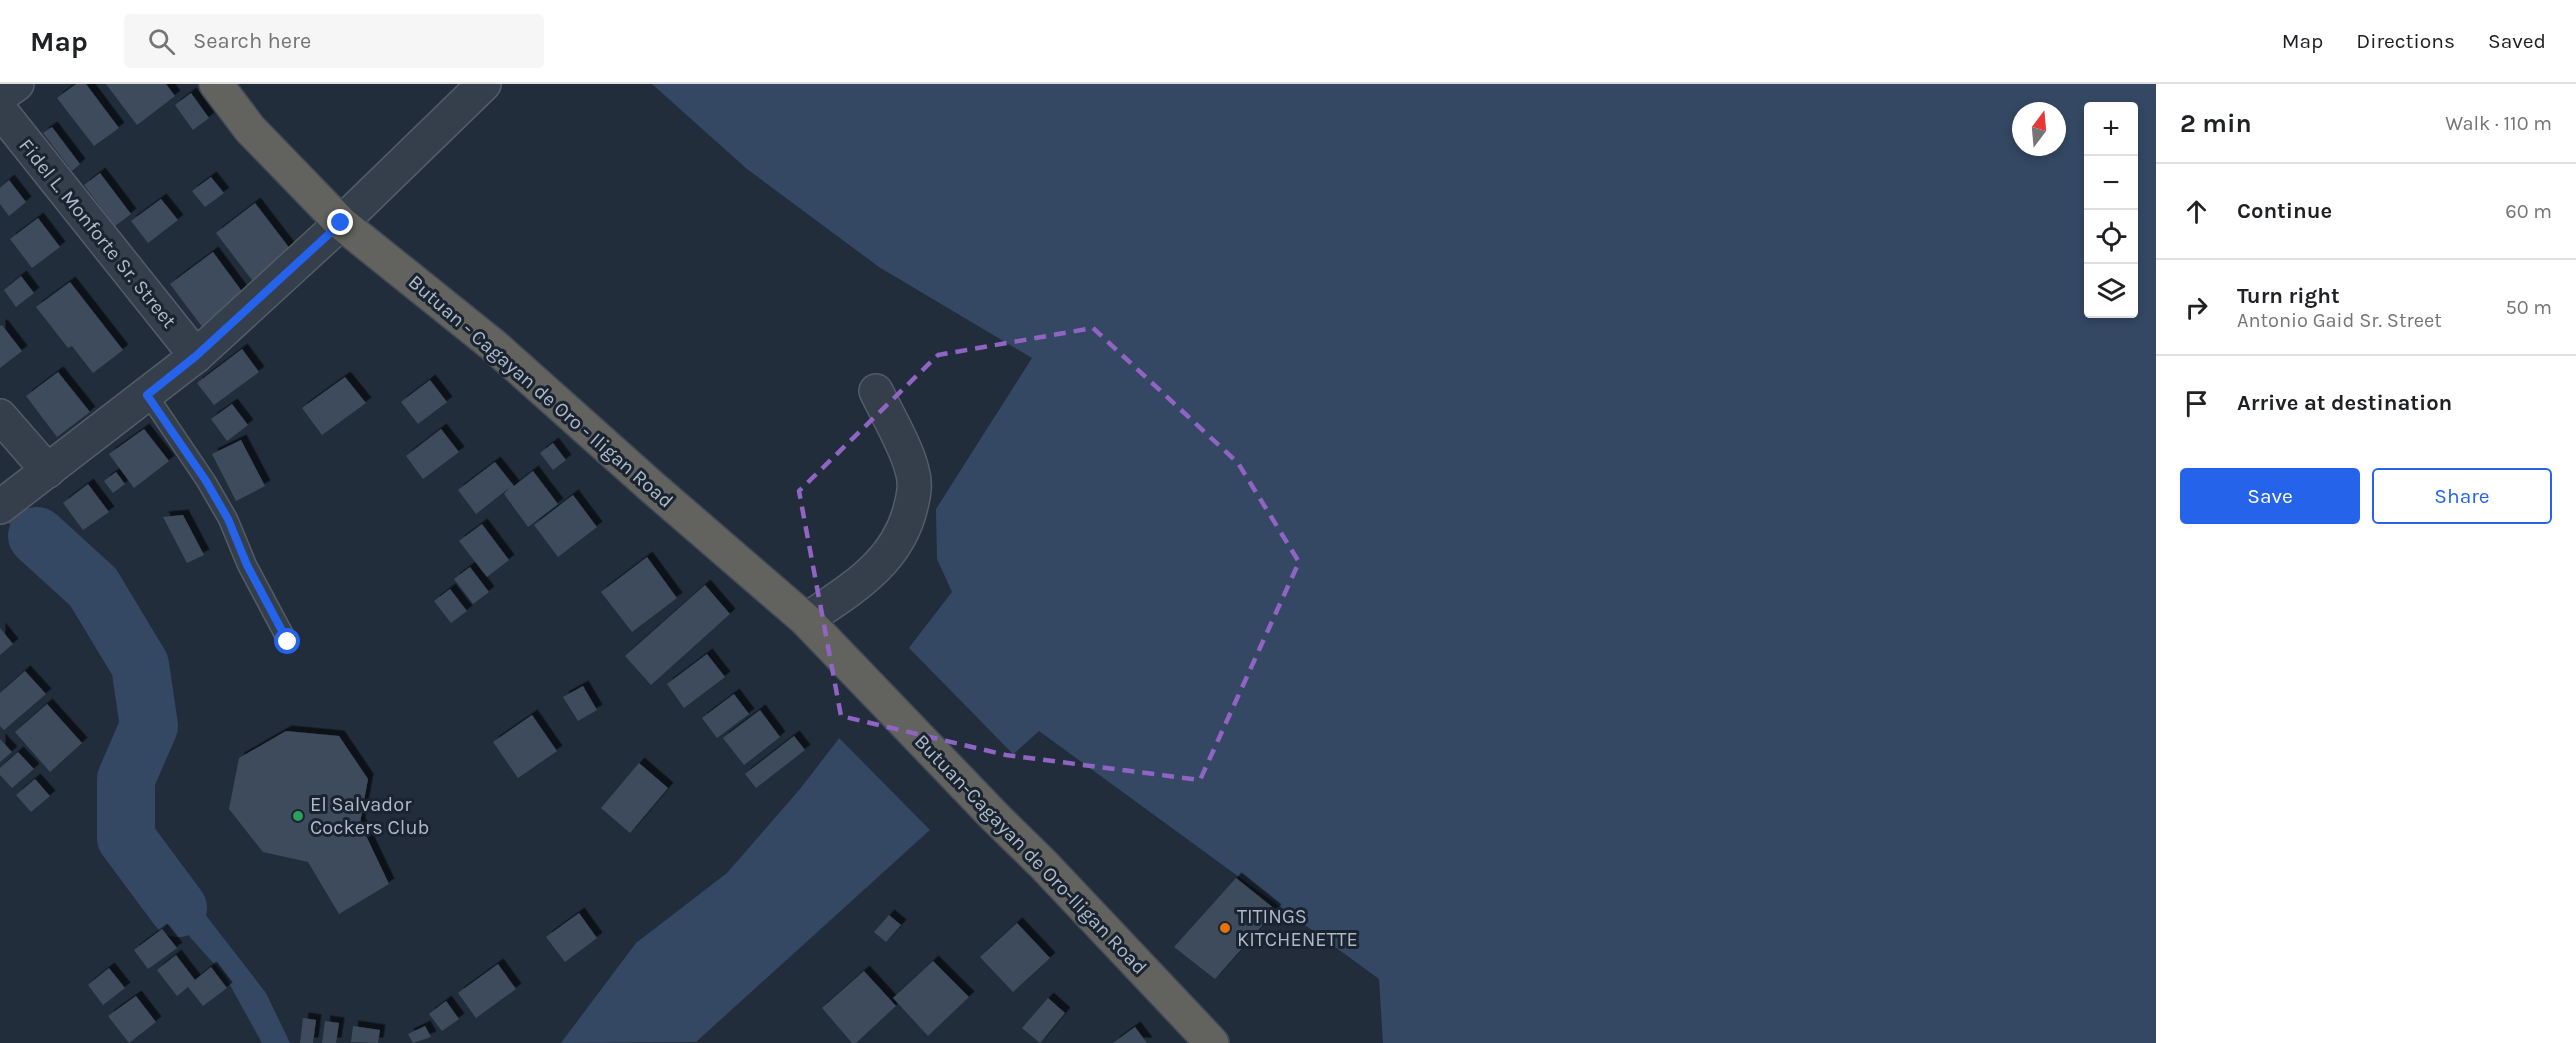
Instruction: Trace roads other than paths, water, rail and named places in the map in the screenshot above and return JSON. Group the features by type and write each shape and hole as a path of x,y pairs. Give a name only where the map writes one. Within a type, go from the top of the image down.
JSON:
{"highway":[{"name":"Butuan - Cagayan de Oro - Iligan Road","path":"216,84 250,129 341,223 494,345 652,487 806,620 849,667"},
{"name":"Butuan-Cagayan de Oro-Iligan Road","path":"849,667 1043,864 1212,1043"}],"street":[{"path":"0,96 17,84"},
{"path":"0,416 24,488 196,356 341,223 484,84"},
{"name":"Fidel L. Monforte Sr. Street","path":"0,110 196,356"},
{"path":"806,620 868,578 893,551 907,523 915,489 912,469 876,391"}],"lane":[{"path":"147,395 206,481 228,519 247,565 288,642"}],"water":[{"path":"652,84 2156,84 2156,1043 1383,1043 1379,979 1039,731 696,1042 561,1043 636,943 727,873 800,789 952,592 937,559 936,509 1032,358 879,267 747,169"},
{"path":"142,833 266,993 290,1043 262,1043 225,976 117,856"}],"waterway":[{"path":"2,514 37,536"},
{"path":"37,536 93,587 140,665 149,726 126,779 126,838 178,908"}],"place":[{"name":"El Salvador Cockers Club","path":"298,816"},
{"name":"TITINGS KITCHENETTE","path":"1225,928"}]}
